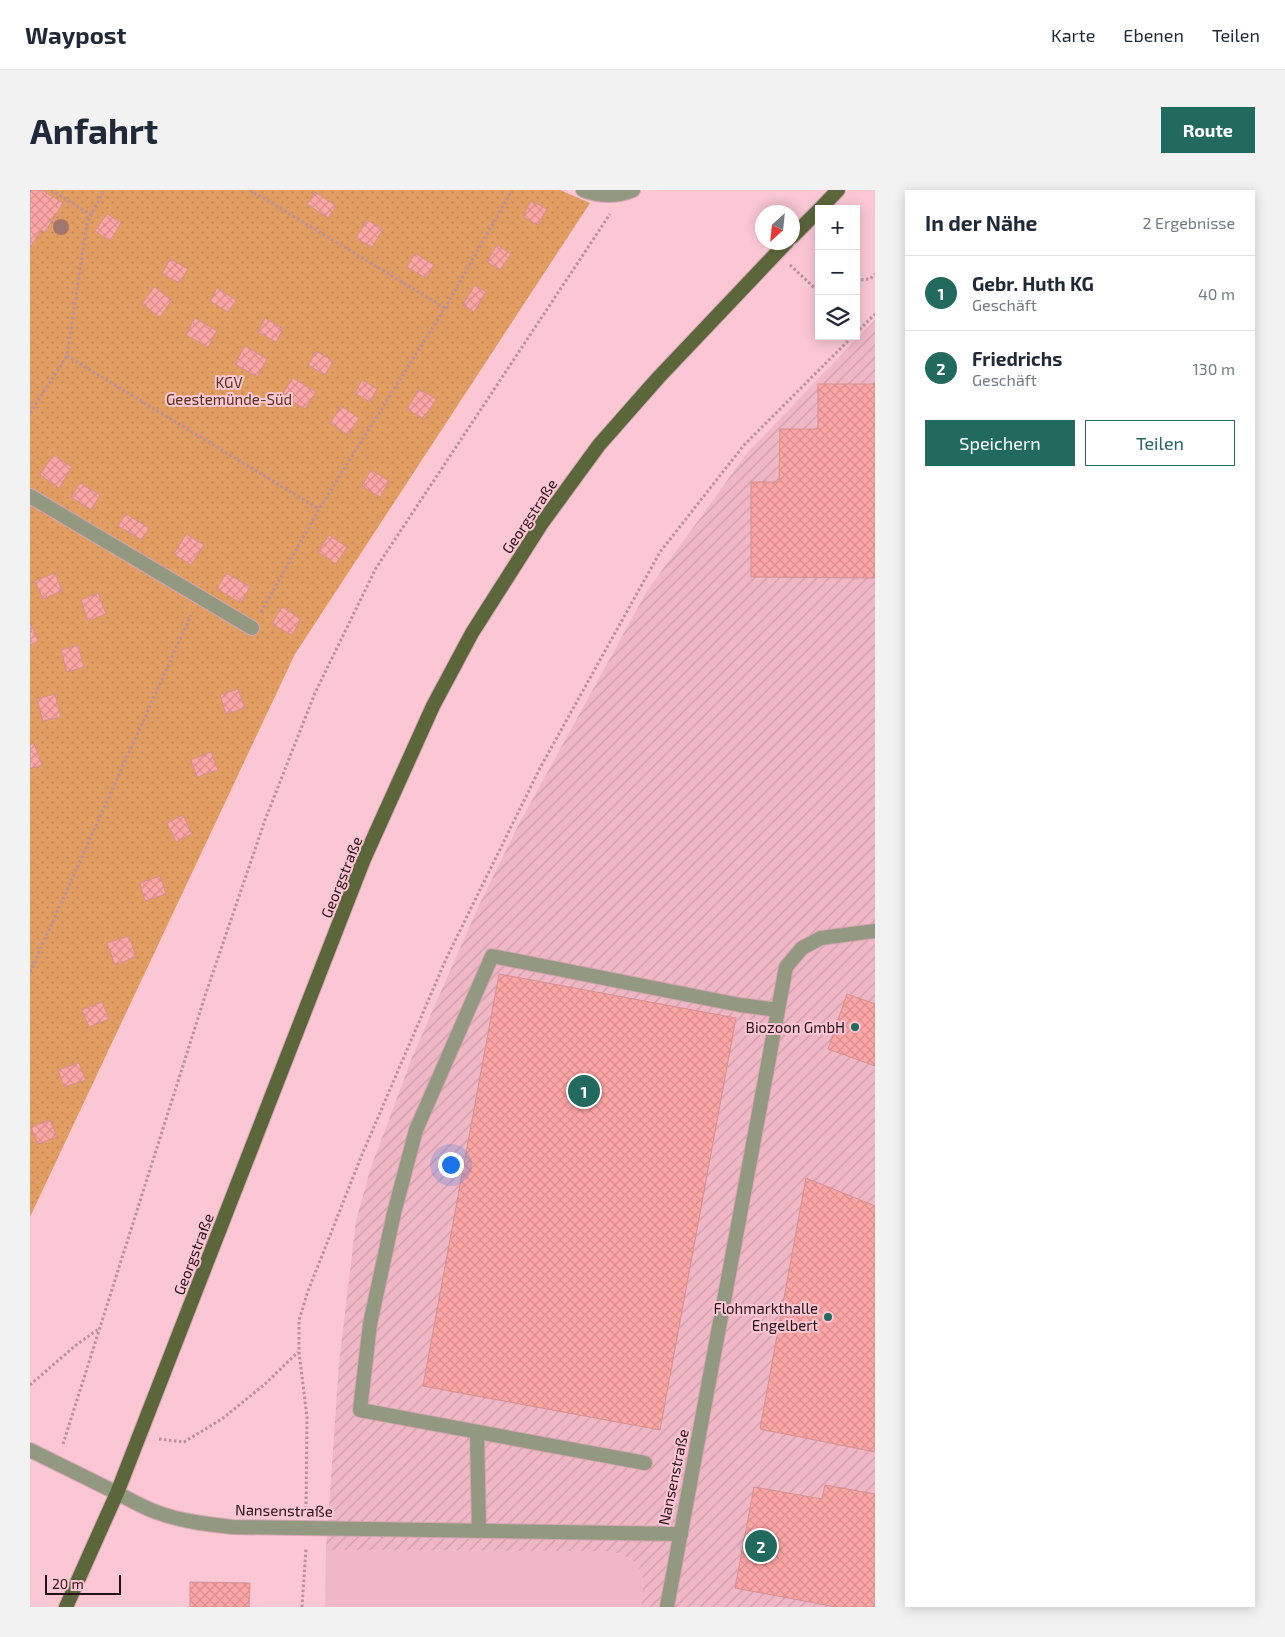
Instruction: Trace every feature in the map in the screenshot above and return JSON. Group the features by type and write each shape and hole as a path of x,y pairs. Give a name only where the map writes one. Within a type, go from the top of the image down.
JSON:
{"main road":[{"path":"823,205 838,190"},
{"path":"800,229 815,213"},
{"name":"Georgstraße","path":"66,1607 117,1493 364,859 437,698 472,633 542,523 599,445 658,378 780,250"}],"street":[{"path":"583,190 605,196 619,196 633,190"},
{"path":"30,496 252,628"},
{"name":"Nansenstraße","path":"30,1450 155,1512 181,1520 208,1525 680,1534 786,967 802,948 821,938 875,931"},
{"path":"645,1463 360,1410 370,1324 394,1213 416,1130 492,956 740,1005 778,1010"},
{"path":"476,1432 479,1530"},
{"path":"667,1607 680,1534"}],"path":[{"path":"51,190 91,215"},
{"path":"30,413 67,356 87,223 104,190"},
{"path":"250,190 445,308"},
{"path":"252,628 319,509 445,308 512,190"},
{"path":"56,1463 101,1328 206,992 265,820 315,693 376,568 606,220 619,196"},
{"path":"784,250 815,287"},
{"path":"860,280 870,279 875,274"},
{"path":"860,329 875,314"},
{"path":"302,1607 306,1527 307,1417 299,1352 299,1320 308,1291 404,1054 446,959 540,768 660,552 744,445 849,340"},
{"path":"67,356 319,509"},
{"path":"30,972 199,596"},
{"path":"30,1385 76,1345 101,1328"},
{"path":"139,1437 184,1442 222,1419 258,1390 299,1352"}],"shaded area":[{"path":"875,320 875,1607 641,1607 643,1593 642,1573 636,1563 622,1554 605,1551 326,1550 339,1363 356,1221 370,1170 413,1055 479,905 519,824 647,591 748,452 856,340 860,340 860,336"},
{"path":"326,1550 605,1551 622,1554 636,1563 642,1573 643,1593 641,1607 325,1607"}],"green space":[{"name":"KGV Geestemünde-Süd","path":"30,190 560,190 590,203 295,654 30,1217"}],"building":[{"path":"30,190 42,190 63,203 45,232 41,230 30,248"},
{"path":"315,192 336,206 328,218 307,204"},
{"path":"531,201 547,209 538,225 523,217"},
{"path":"107,214 121,223 110,241 95,231"},
{"path":"367,220 383,229 372,247 356,238"},
{"path":"497,245 511,254 500,270 487,262"},
{"path":"415,253 434,265 426,278 407,267"},
{"path":"170,259 188,269 180,283 162,274"},
{"path":"475,285 486,292 474,312 463,305"},
{"path":"154,287 172,300 160,317 142,304"},
{"path":"217,288 236,300 228,312 210,301"},
{"path":"195,318 217,331 208,347 186,335"},
{"path":"265,318 283,329 276,342 258,332"},
{"path":"245,346 267,359 257,377 235,364"},
{"path":"316,351 333,361 325,375 308,365"},
{"path":"293,378 316,392 305,409 282,395"},
{"path":"362,380 377,389 370,402 355,393"},
{"path":"818,384 875,384 875,578 751,577 751,482 779,482 780,429 818,429"},
{"path":"419,389 436,399 424,419 407,409"},
{"path":"341,406 359,418 348,435 330,423"},
{"path":"53,455 72,467 59,488 40,475"},
{"path":"371,470 389,481 380,497 362,486"},
{"path":"80,483 100,495 91,510 71,497"},
{"path":"126,514 149,528 142,540 118,526"},
{"path":"186,534 204,545 191,565 174,554"},
{"path":"329,535 347,547 336,564 318,552"},
{"path":"55,573 62,591 43,599 35,581"},
{"path":"226,573 250,587 241,603 217,589"},
{"path":"98,593 106,614 88,621 81,600"},
{"path":"282,607 301,619 292,635 272,624"},
{"path":"30,622 38,641 30,645"},
{"path":"78,645 84,667 67,672 61,650"},
{"path":"238,689 245,708 226,714 220,695"},
{"path":"55,694 61,717 43,721 37,699"},
{"path":"34,743 42,765 30,769 30,745"},
{"path":"211,752 218,770 197,777 191,760"},
{"path":"183,815 192,834 176,842 167,823"},
{"path":"160,876 166,894 145,901 140,883"},
{"path":"129,936 136,957 115,965 107,943"},
{"path":"499,974 736,1018 660,1430 423,1386"},
{"name":"Biozoon GmbH","path":"847,994 875,1004 875,1066 828,1049"},
{"path":"102,1002 109,1019 89,1027 82,1010"},
{"path":"79,1063 86,1080 64,1087 58,1070"},
{"path":"50,1120 57,1137 38,1144 31,1127"},
{"name":"Flohmarkthalle Engelbert","path":"806,1178 875,1206 875,1452 760,1429"},
{"path":"825,1485 875,1494 875,1607 836,1607 735,1588 754,1487 822,1499"},
{"path":"190,1582 250,1583 249,1607 190,1607"}],"place":[{"name":"Biozoon GmbH","path":"855,1027"},
{"name":"Gebr. Huth KG","path":"584,1091"},
{"name":"Flohmarkthalle Engelbert","path":"828,1317"},
{"name":"Friedrichs","path":"761,1546"}]}
